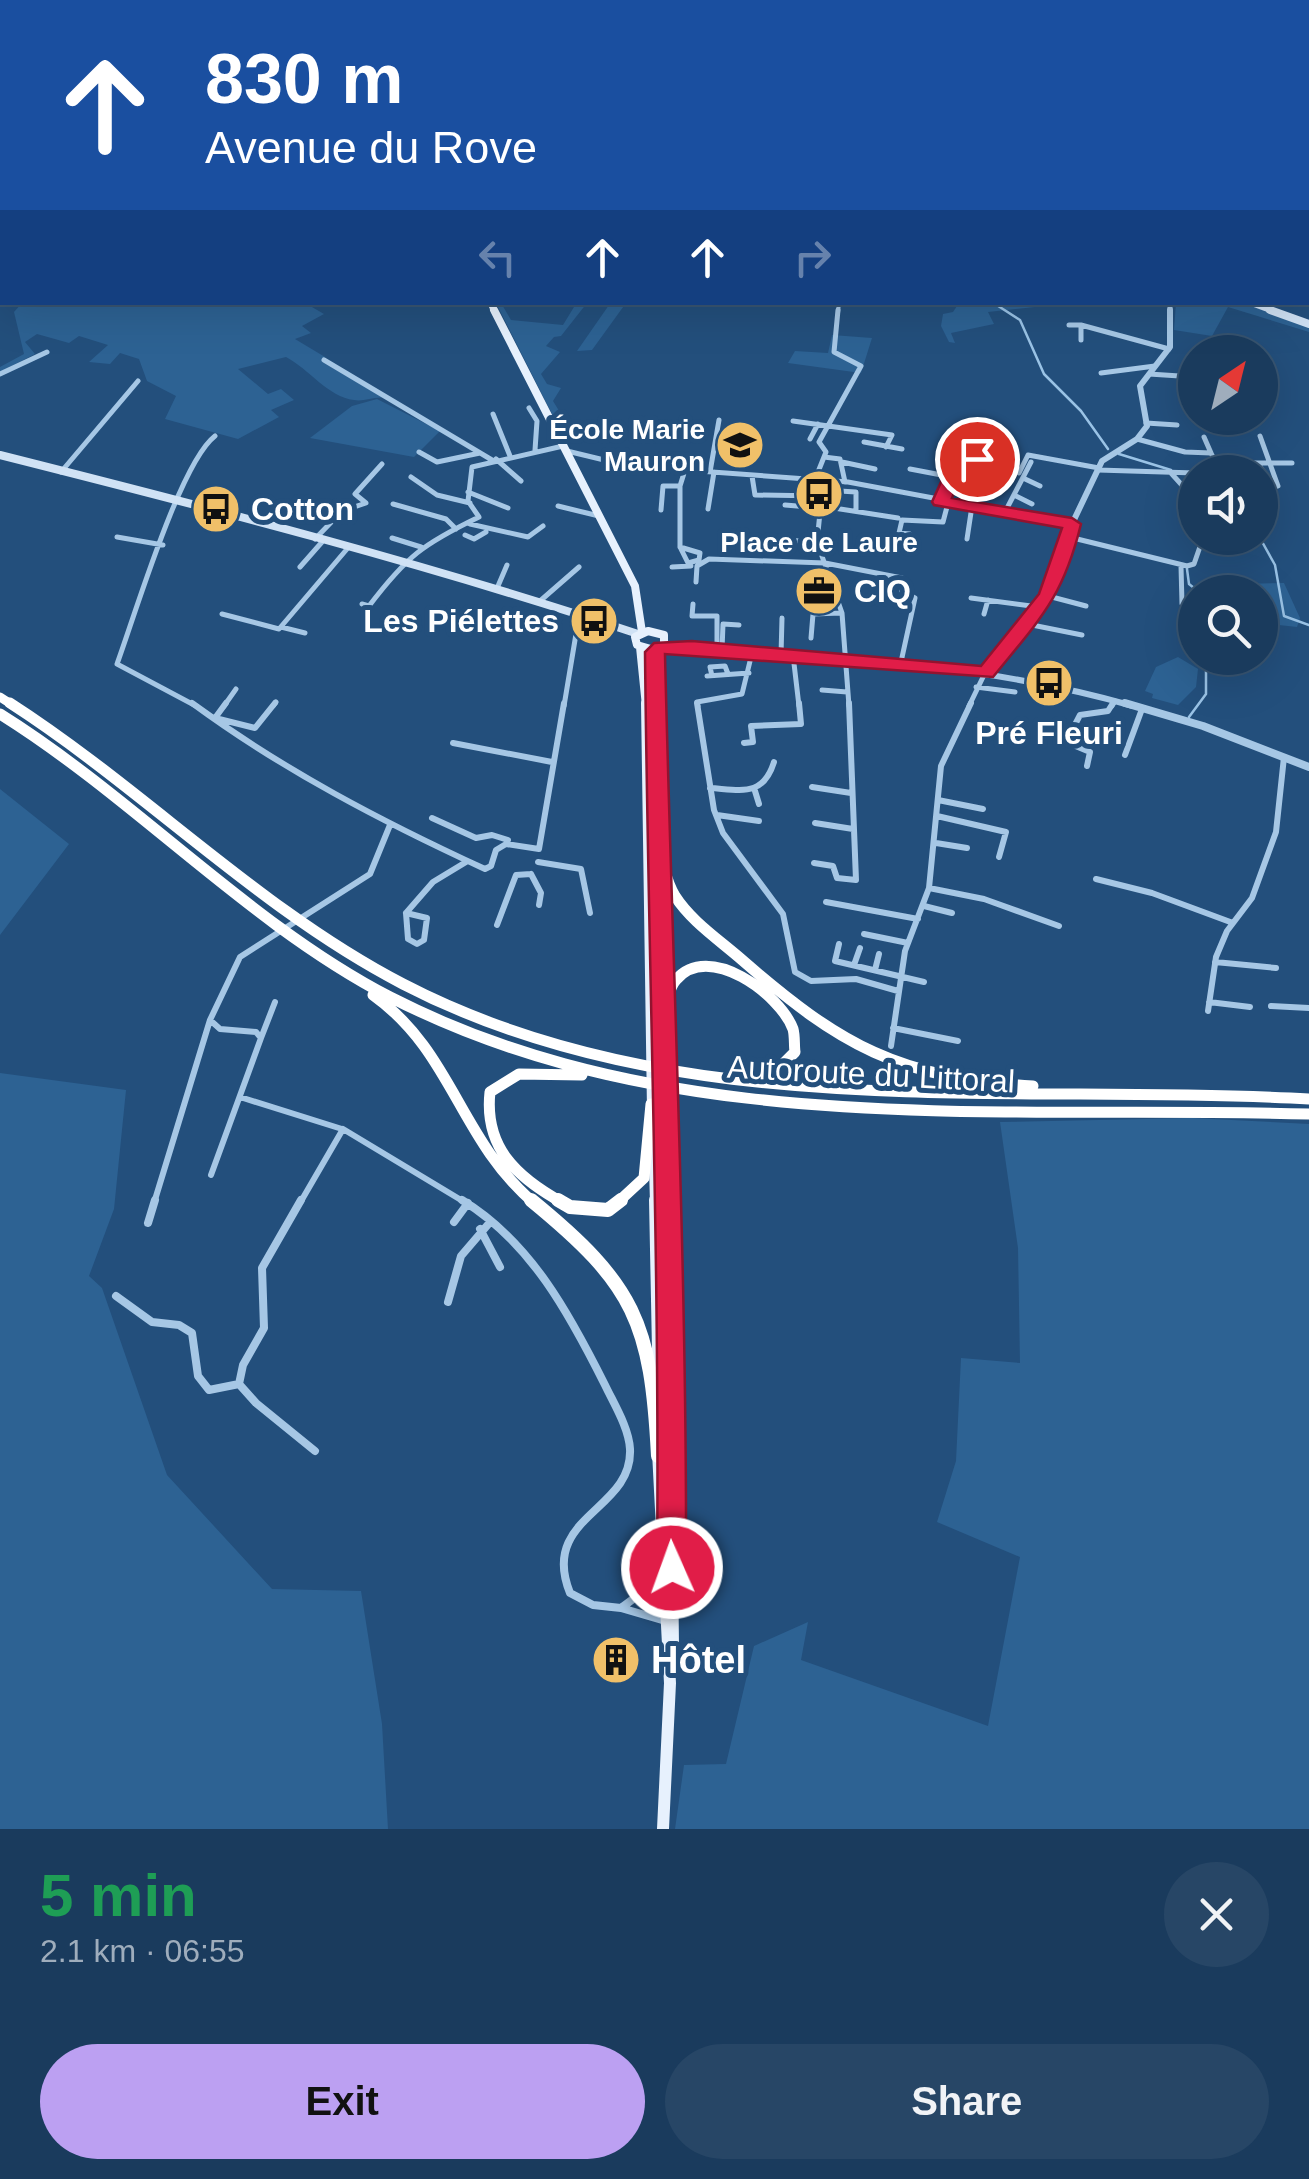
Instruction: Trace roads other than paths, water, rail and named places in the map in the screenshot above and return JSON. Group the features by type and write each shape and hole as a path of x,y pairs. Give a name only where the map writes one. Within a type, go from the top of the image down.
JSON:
{"highway":[{"name":"Autoroute du Littoral","path":"0,697 86,753 270,900 341,949 407,986 481,1018 631,1064 763,1085 873,1092 1217,1094 1309,1099"},
{"name":"Autoroute du Littoral","path":"0,714 76,766 296,938 381,992 536,1056 690,1092 778,1103 914,1110 1169,1109 1309,1114"},
{"path":"656,822 668,882 686,909 795,1007 873,1058 958,1082 1217,1094"},
{"path":"192,860 290,941 415,1027 437,1057 468,1125 500,1172 600,1258 619,1281 635,1307 650,1347 658,1456"},
{"path":"481,1018 642,1063 736,1076 776,1072 788,1064 797,1042 785,1015 750,982 726,968 702,965 679,975 672,988 660,1056 666,1112"},
{"path":"651,1104 644,1177 633,1194 602,1208 566,1206 530,1185 494,1142 483,1114 487,1096 498,1084 535,1070 737,1103 914,1110"}],"main road":[{"path":"492,305 635,586 646,700 660,1056"},
{"path":"1257,305 1309,322"},
{"path":"1266,305 1309,322"},
{"path":"0,455 348,550 498,586 661,645"},
{"path":"639,605 661,645 656,822 660,1056 651,1104 658,1456 662,1558 669,1611"},
{"path":"639,639 654,631"},
{"path":"663,1829 670,1682 673,1328 666,1112"}],"street":[{"path":"814,482 826,452 820,442 861,366 834,352 839,305"},
{"path":"891,1046 908,942 929,888 941,766 976,687 1048,596 1072,524 1098,469 1115,450 1136,439 1146,423 1139,392 1169,349 1171,305"},
{"path":"1069,325 1169,349"},
{"path":"1081,325 1082,340"},
{"path":"0,374 47,352"},
{"path":"324,360 494,459 521,481"},
{"path":"1101,373 1156,366"},
{"path":"1150,374 1178,376"},
{"path":"60,473 138,382"},
{"path":"529,408 537,421 535,450"},
{"path":"493,414 510,456"},
{"path":"708,509 718,420"},
{"path":"794,422 892,435 886,446"},
{"path":"1146,423 1177,425"},
{"path":"810,439 818,424"},
{"path":"215,436 202,446 178,501 117,664 181,695 234,734 390,825 484,869 491,866 496,850 506,844 539,849"},
{"path":"1260,436 1264,455"},
{"path":"1136,439 1185,452 1211,453 1204,437"},
{"path":"864,442 902,450"},
{"path":"362,604 369,606 402,561 479,517 468,492 472,467 494,459 535,450 564,449 630,466 814,482 823,490"},
{"path":"910,469 967,479 977,459 939,451"},
{"path":"419,452 438,462 482,453"},
{"path":"1006,512 1028,455 1098,469 1178,473"},
{"path":"824,457 874,470"},
{"path":"842,462 845,482"},
{"path":"1021,476 1031,462"},
{"path":"1278,463 1292,463"},
{"path":"300,567 342,511 366,504 354,494 382,464"},
{"path":"680,547 680,486 685,470"},
{"path":"1171,473 1178,481"},
{"path":"752,476 756,494 856,492 856,512"},
{"path":"1021,476 1040,486"},
{"path":"411,477 437,495 470,503"},
{"path":"910,534 899,533 902,520 943,522 952,477"},
{"path":"823,490 845,482 1072,524"},
{"path":"661,510 663,486 680,486"},
{"path":"814,864 833,866 837,878 856,880 842,614 817,542 823,490"},
{"path":"468,492 508,508"},
{"path":"1014,495 1032,504"},
{"path":"394,504 446,520 457,529"},
{"path":"785,505 898,518"},
{"path":"558,506 599,516"},
{"path":"967,539 972,506"},
{"path":"470,524 488,532 528,537 544,526"},
{"path":"464,534 477,540 488,532"},
{"path":"117,537 163,544"},
{"path":"1068,537 1182,566 1194,564 1197,555"},
{"path":"392,538 421,547"},
{"path":"784,540 817,542"},
{"path":"280,628 348,550"},
{"path":"704,552 708,560"},
{"path":"672,567 698,566 708,560 825,563 892,575 906,582 902,590 915,598 901,662"},
{"path":"498,586 506,565"},
{"path":"696,582 698,566"},
{"path":"1182,566 1182,575"},
{"path":"540,601 579,567"},
{"path":"1048,596 1086,606"},
{"path":"971,598 1039,608"},
{"path":"984,614 988,600"},
{"path":"692,604 692,616 717,616 719,650"},
{"path":"222,614 305,632"},
{"path":"811,638 812,614 842,614"},
{"path":"530,874 538,862 552,762 580,616"},
{"path":"781,655 782,618"},
{"path":"719,650 723,624 740,625"},
{"path":"1027,624 1082,635"},
{"path":"661,645 901,662 1057,684 1142,708 1309,766"},
{"path":"752,653 742,694 696,702 716,815 783,914 795,972 811,981 856,979 898,991"},
{"path":"744,743 753,742 751,726 801,724 793,655"},
{"path":"710,676 749,673"},
{"path":"976,687 1015,692"},
{"path":"215,718 236,689"},
{"path":"822,690 847,692"},
{"path":"1088,766 1090,752 1066,742 1070,728 1080,715 1108,711 1114,701"},
{"path":"215,718 255,728 276,702"},
{"path":"1125,755 1142,708"},
{"path":"454,743 552,762"},
{"path":"1250,1007 1208,1006 1215,962 1233,923 1252,898 1276,832 1284,757"},
{"path":"710,788 755,791 768,782 774,762"},
{"path":"812,787 851,793"},
{"path":"755,791 759,804"},
{"path":"938,800 984,809"},
{"path":"716,815 759,821"},
{"path":"937,816 1006,832 999,857"},
{"path":"432,818 476,838 483,834 498,836 508,840 506,844"},
{"path":"815,824 853,829"},
{"path":"148,1223 210,1020 240,957 370,874 390,825"},
{"path":"936,843 968,848"},
{"path":"406,913 428,918 424,940 417,944 408,939 406,913 434,882 467,861"},
{"path":"538,862 582,869 590,913"},
{"path":"530,874 541,893 539,905"},
{"path":"497,925 516,875 530,874"},
{"path":"1096,879 1152,893 1233,923"},
{"path":"929,888 984,898 1058,926"},
{"path":"826,902 918,920"},
{"path":"924,906 952,912"},
{"path":"864,934 908,942"},
{"path":"839,944 836,960 924,982"},
{"path":"854,965 860,948"},
{"path":"875,970 880,954"},
{"path":"1215,962 1276,968"},
{"path":"211,1175 275,1002"},
{"path":"1271,1006 1309,1008"},
{"path":"210,1020 220,1029 256,1032 260,1038"},
{"path":"893,1028 958,1041"},
{"path":"240,1097 343,1129 468,1203 491,1221 566,1306 628,1434 629,1460 623,1478 562,1547 560,1571 570,1592 593,1605 669,1611"},
{"path":"315,1451 294,1428 250,1401 239,1384 242,1365 259,1343 264,1328 262,1268 343,1129"},
{"path":"454,1222 468,1203"},
{"path":"448,1302 451,1275 480,1228 491,1221"},
{"path":"480,1228 500,1267"},
{"path":"116,1296 152,1322 179,1324 192,1334 198,1376 209,1390 239,1384"},
{"path":"621,1608 656,1576 662,1558"},
{"path":"642,1592 669,1611"}],"waterway":[{"path":"997,305 1020,320 1044,374 1081,411 1108,449"},
{"path":"1119,454 1171,470"},
{"path":"1269,555 1275,565 1284,616 1309,625"},
{"path":"1187,569 1188,575"},
{"path":"1189,717 1206,694 1206,675"}],"place":[{"name":"École Marie Mauron","path":"740,445"},
{"name":"Place de Laure","path":"819,494"},
{"name":"Cotton","path":"216,509"},
{"name":"CIQ","path":"819,591"},
{"name":"Les Piélettes","path":"594,621"},
{"name":"Pré Fleuri","path":"1049,683"},
{"name":"Hôtel","path":"616,1660"}]}
